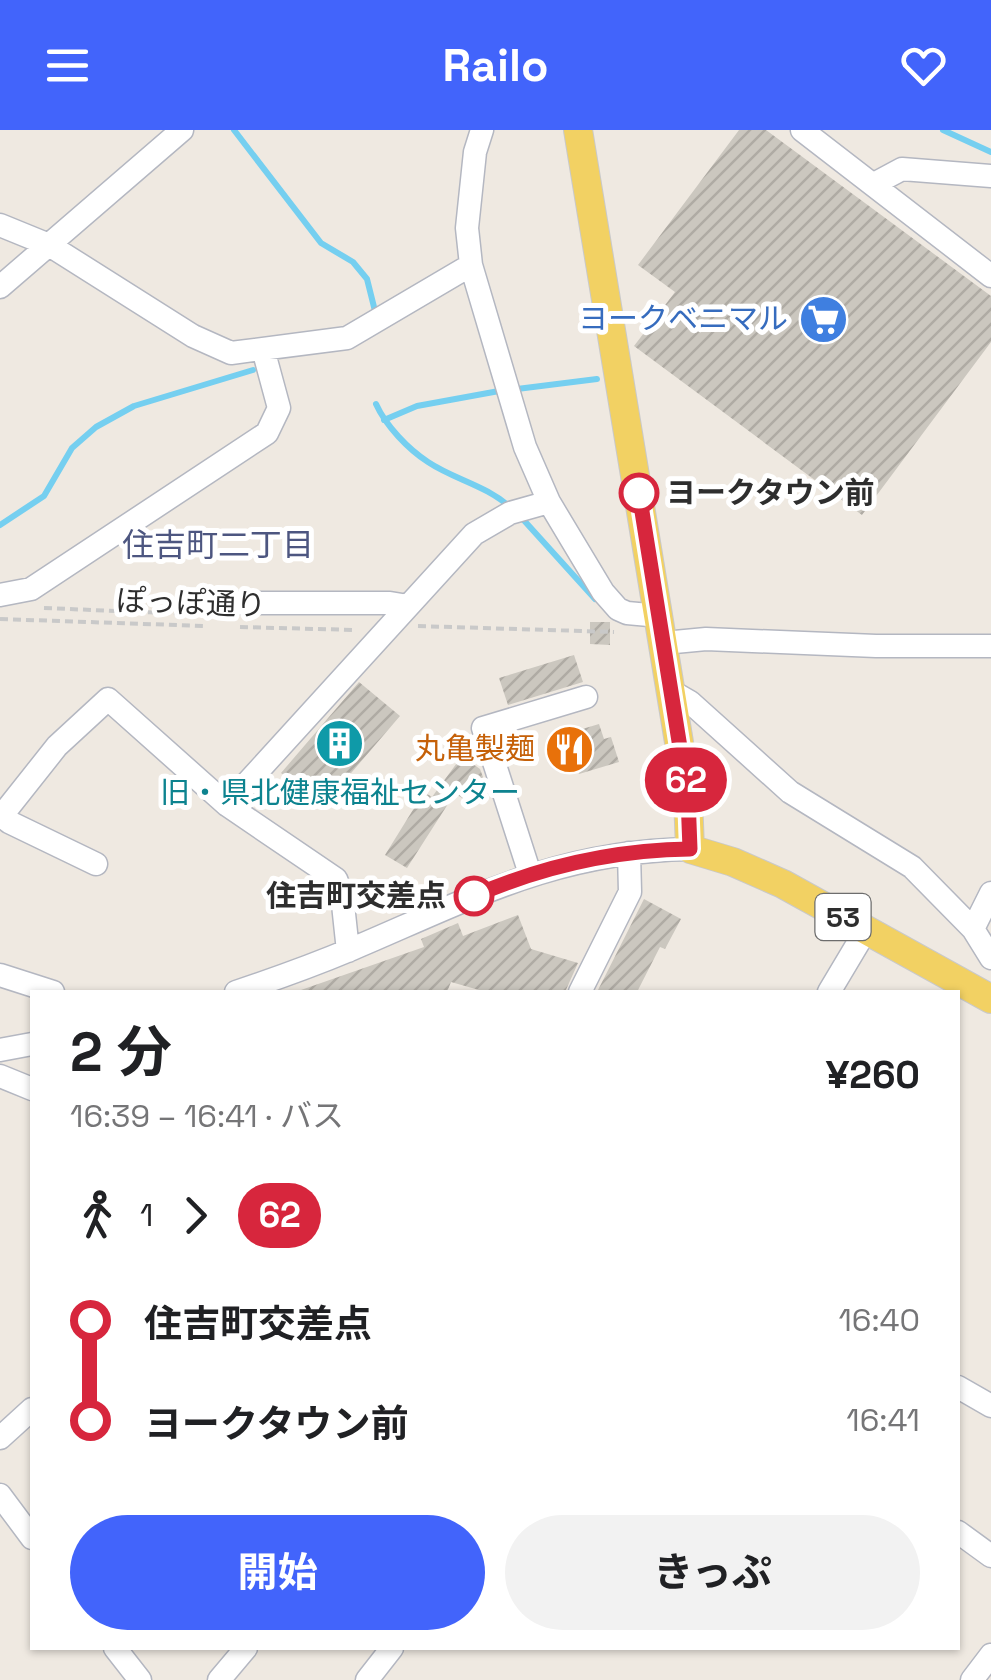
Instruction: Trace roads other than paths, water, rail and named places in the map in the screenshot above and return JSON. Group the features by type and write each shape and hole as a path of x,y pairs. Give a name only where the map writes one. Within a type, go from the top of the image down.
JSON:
{"main road":[{"path":"578,130 672,692 689,803 690,849"},
{"name":"53","path":"690,849 783,884 990,994"}],"street":[{"path":"0,287 182,130"},
{"path":"482,130 475,152 467,228 471,266 525,447 528,508 586,568 618,609 662,629 706,639 991,646"},
{"path":"802,130 991,276"},
{"path":"874,184 902,170 991,176"},
{"path":"0,225 50,245 193,336 231,353 347,338 471,266"},
{"path":"0,594 32,590 267,433 279,408 263,350"},
{"path":"227,805 407,616 474,534 528,508"},
{"path":"208,614 390,603 407,616"},
{"path":"672,692 690,702 790,792 912,867 973,929 991,958"},
{"path":"530,874 483,728 586,697"},
{"path":"96,864 1,817 57,746 108,699 227,805 336,879 348,951"},
{"path":"241,990 348,951 530,874 562,864 629,853 690,849"},
{"path":"581,990 630,892 629,853"},
{"path":"973,929 991,893"},
{"path":"831,990 866,930"},
{"path":"0,975 48,990"},
{"path":"0,1050 30,1044"},
{"path":"0,1076 30,1088"},
{"path":"960,1388 991,1406"},
{"path":"0,1438 30,1410"},
{"path":"0,1495 30,1535"},
{"path":"960,1533 991,1556"},
{"path":"117,1650 140,1680"},
{"path":"219,1680 244,1650"},
{"path":"367,1680 390,1650"},
{"path":"972,1680 991,1655"}],"waterway":[{"path":"234,130 321,243 353,262 367,279 376,315"},
{"path":"943,130 991,152"},
{"path":"0,525 44,496 72,448 96,427 134,406 253,370"},
{"path":"517,389 597,379"},
{"path":"384,420 417,406 499,391"},
{"path":"376,404 392,429 420,457 511,508"},
{"path":"520,516 595,599"}],"place":[{"name":"ヨークベニマル","path":"823,319"},
{"name":"ヨークタウン前","path":"639,493"},
{"name":"旧・県北健康福祉センター","path":"340,744"},
{"name":"丸亀製麺","path":"570,749"},
{"name":"住吉町交差点","path":"474,896"}],"district":[{"name":"住吉町二丁目","path":"218,545"}]}
